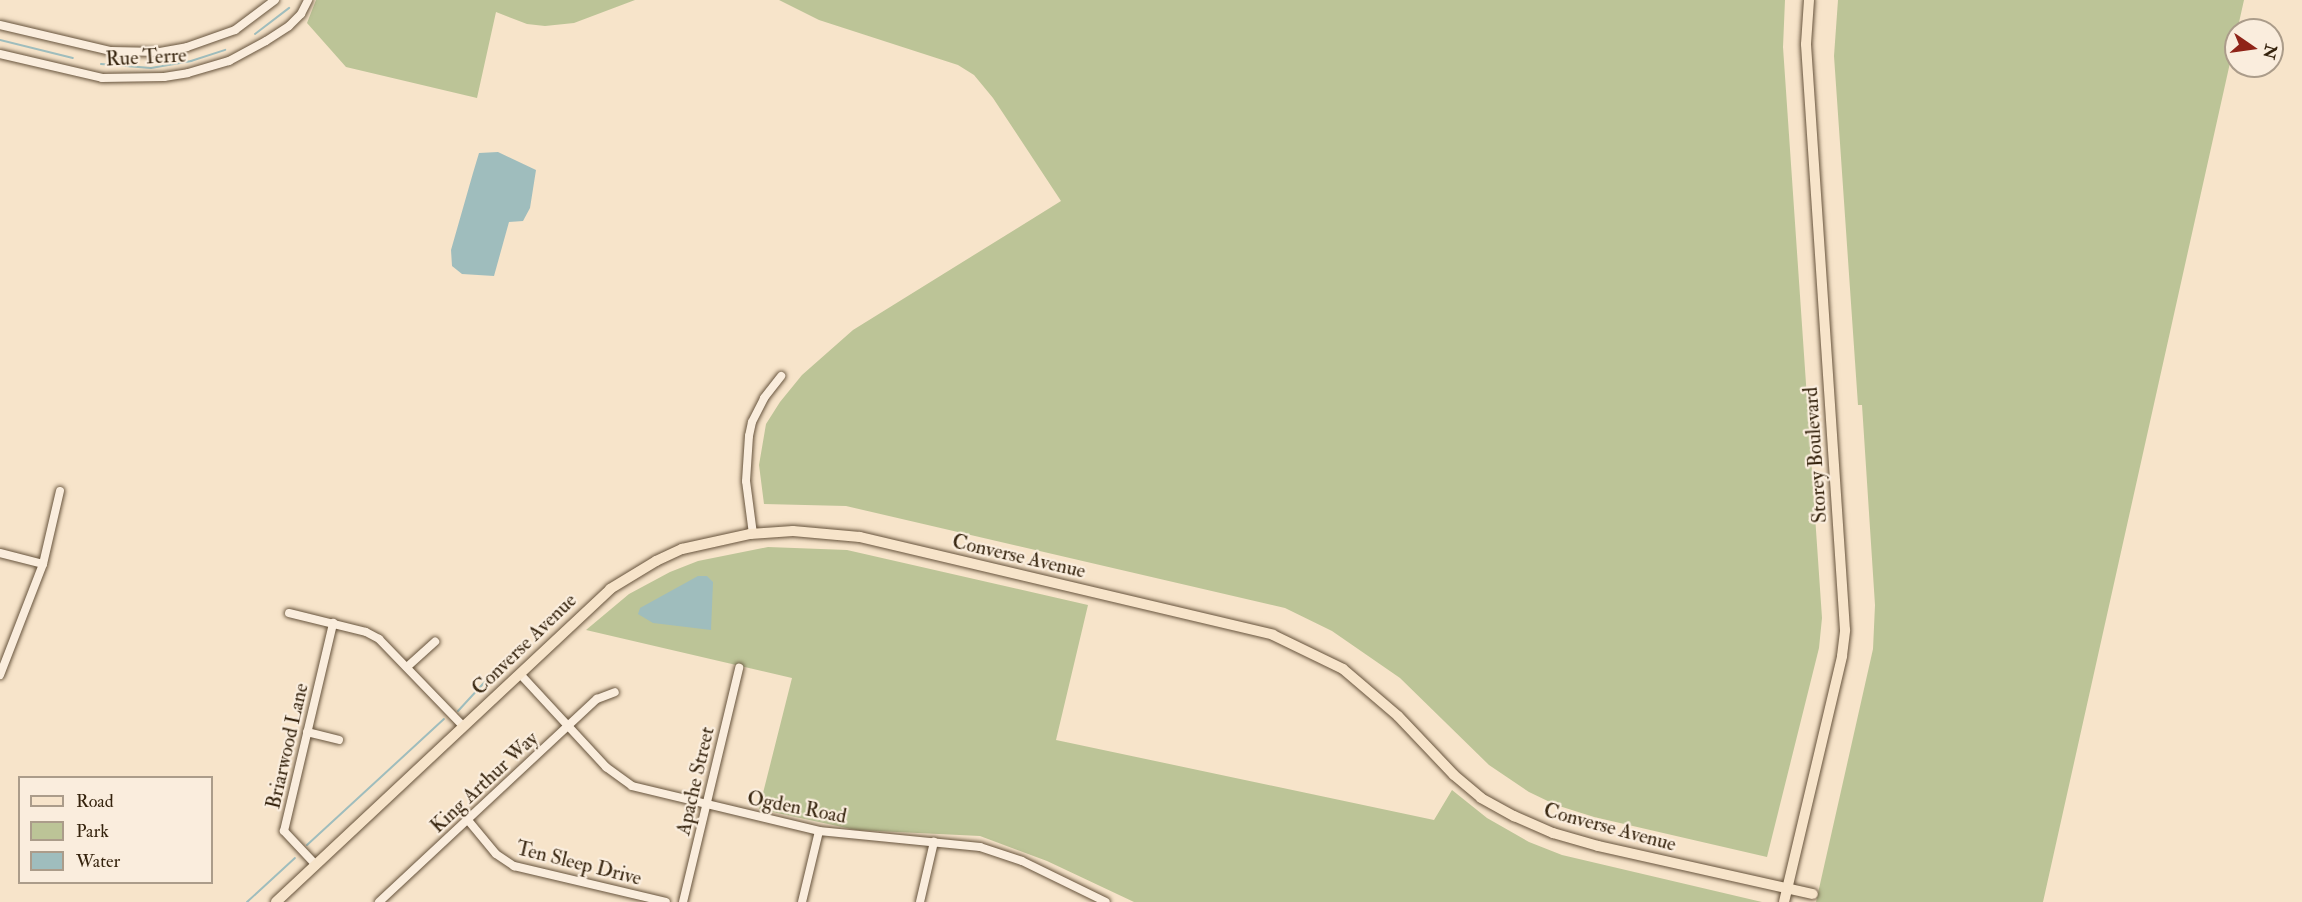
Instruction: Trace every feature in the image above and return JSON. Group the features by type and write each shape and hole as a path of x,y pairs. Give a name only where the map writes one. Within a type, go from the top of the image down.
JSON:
{"main road":[{"name":"Storey Boulevard","path":"1784,902 1842,656 1845,630 1806,44 1809,0"},
{"name":"Converse Avenue","path":"276,902 465,727 592,603 629,576 682,549 753,534 793,531 860,537 1273,634 1342,669 1370,690 1454,774 1482,798 1514,816 1553,833 1598,846 1813,894"}],"street":[{"name":"Rue Terre","path":"0,26 111,51 160,52 187,47 235,30 275,0"},
{"name":"Rue Terre","path":"0,54 102,78 128,79 180,74 208,68 247,52 289,26 301,14 308,0"},
{"path":"753,534 746,481 749,436 752,422 764,398 781,376"},
{"path":"0,675 43,564 60,491"},
{"path":"0,553 43,564"},
{"path":"289,613 366,632 379,639 465,727"},
{"name":"Briarwood Lane","path":"316,865 284,831 333,623"},
{"path":"407,667 435,642"},
{"name":"Apache Street","path":"683,902 739,668"},
{"name":"Ogden Road","path":"519,674 567,728 620,779 645,790 819,831 980,847 1001,854 1106,902"},
{"name":"King Arthur Way","path":"379,902 597,699 615,692"},
{"path":"307,732 339,740"},
{"name":"Ten Sleep Drive","path":"467,819 495,854 513,866 666,902"},
{"path":"802,902 819,831"},
{"path":"920,902 934,842"}],"green space":[{"path":"316,0 635,0 574,23 545,26 527,24 496,12 477,98 346,67 307,23"},
{"path":"779,0 1785,0 1783,47 1822,618 1819,648 1767,857 1594,817 1556,805 1529,792 1489,765 1400,678 1332,631 1285,608 846,506 764,504 759,465 766,424 802,375 853,330 1061,201 993,98 974,75 958,65 819,20"},
{"path":"1838,0 2244,0 2240,18 2224,18 2224,78 2227,78 2043,902 1816,902 1873,649 1875,605 1862,405 1858,405 1834,56"},
{"path":"768,547 847,550 1088,605 1056,740 1434,820 1452,790 1487,818 1529,842 1562,855 1762,902 1134,902 1047,861 980,836 856,830 759,809 792,678 586,630 629,594 670,572 698,561"}],"water":[{"path":"498,152 536,170 530,208 523,221 509,222 494,276 462,274 452,266 451,250 473,173 479,153"},
{"path":"698,576 707,576 713,582 711,630 653,623 638,614 640,608"}],"waterway":[{"path":"255,34 289,8"},
{"path":"0,40 73,58"},
{"path":"101,64 151,68 191,61 225,50"},
{"path":"458,711 514,650"},
{"path":"307,845 444,719"},
{"path":"247,902 295,858"}]}
